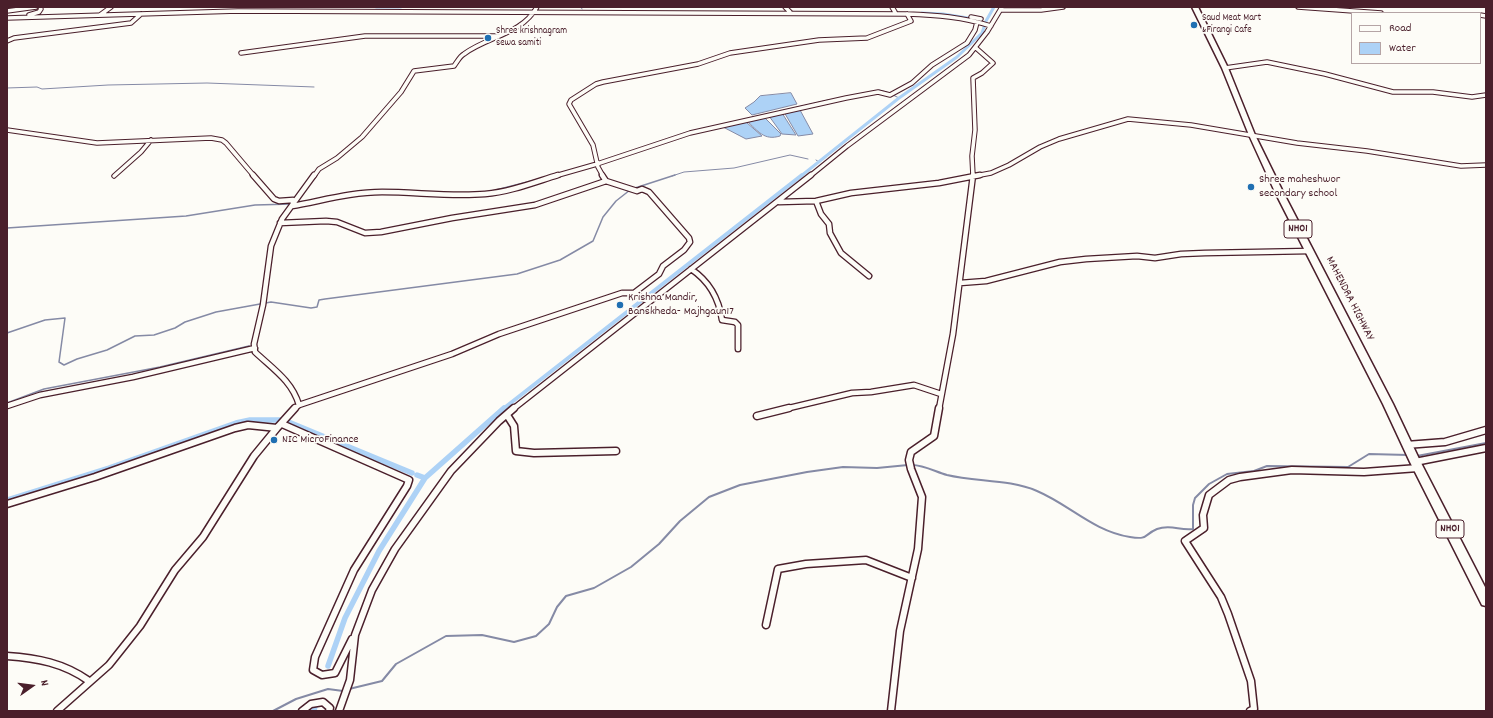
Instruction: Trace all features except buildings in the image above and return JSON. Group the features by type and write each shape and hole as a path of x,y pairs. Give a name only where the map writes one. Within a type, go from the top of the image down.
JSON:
{"highway":[{"name":"MAHENDRA HIGHWAY","path":"1195,7 1225,68 1252,135 1287,209 1388,404 1415,463 1486,600"}],"street":[{"path":"7,11 36,7"},
{"path":"25,17 39,12 42,9 40,7"},
{"path":"102,14 111,7"},
{"path":"785,7 790,12"},
{"path":"892,7 895,12"},
{"path":"7,504 95,477 235,428 248,425 280,426 346,450 405,477 409,480 407,486 354,570 315,657 313,670 322,675 335,673 355,635 372,590 399,542 451,471 507,415 647,301 691,269 760,214 779,202 795,187 976,48 989,25 1002,8 1041,10 1063,7"},
{"path":"1298,7 1367,12"},
{"path":"7,18 238,11 535,11 938,12 982,19"},
{"path":"299,405 297,396 289,382 255,352 254,344 263,303 271,246 280,223 292,204 301,195 319,169 337,158 362,137 401,92 414,71 454,66 462,54 522,25 535,11 942,15 989,25"},
{"path":"7,41 14,38 131,23 141,14"},
{"path":"606,181 597,163 593,145 569,104 571,100 596,84 619,78 698,64 730,53 819,40 867,38 911,21 907,14"},
{"path":"292,204 364,193 382,192 453,195 485,194 503,191 690,133 873,93 890,95 912,83 933,65 959,49 973,35 977,27 977,22"},
{"path":"241,53 365,36 499,36"},
{"path":"891,711 900,631 918,549 922,497 909,460 911,452 934,436 952,341 973,176 972,156 975,130 973,78 982,73 993,63 976,48"},
{"path":"1225,68 1267,62 1325,74 1393,92 1433,92 1472,97 1486,95"},
{"path":"779,202 816,201 851,193 939,183 991,173 1009,165 1040,147 1059,139 1128,119 1191,125 1297,143 1367,151 1461,166 1486,165"},
{"path":"7,130 98,143 211,138 222,140 274,199 279,201 293,200 292,204"},
{"path":"114,176 141,152 151,140"},
{"path":"280,223 326,221 337,222 365,233 381,232 535,204 606,181 638,191 642,189 649,192 689,238 690,242 684,250 663,266 659,274 635,294"},
{"path":"816,201 821,214 828,224 830,233 841,253 869,276"},
{"path":"960,283 986,281 1060,262 1086,259 1137,256 1155,258 1181,254 1205,253 1310,251"},
{"path":"691,269 700,275 708,284 721,308 722,320 735,322 738,325 738,349"},
{"path":"56,711 109,665 140,626 175,570 203,537 254,456 291,411 299,405 452,354 499,334 622,293 635,294 647,301"},
{"path":"7,406 40,395 133,377 255,348"},
{"path":"757,416 846,394 871,392 914,385 941,394"},
{"path":"507,415 514,426 516,451 534,453 616,451"},
{"path":"1407,446 1445,442 1486,430"},
{"path":"1250,711 1254,709 1251,681 1228,614 1220,597 1185,541 1204,528 1203,515 1209,495 1229,480 1240,477 1292,470 1364,472 1486,448"},
{"path":"766,625 778,569 806,564 866,560 912,578"},
{"path":"339,711 350,680 355,635"},
{"path":"7,656 46,660 63,666 89,681"},
{"path":"302,711 306,705 314,702 323,702 330,708 329,711"}],"water":[{"path":"791,93 797,104 752,115 745,108 760,96"},
{"path":"800,110 813,134 798,136 784,112"},
{"path":"782,113 796,135 782,134 769,116"},
{"path":"764,117 781,134 780,136 765,136 747,121"},
{"path":"746,122 762,136 746,139 723,127"}],"waterway":[{"path":"989,7 993,8"},
{"path":"801,176 899,98 957,57 982,33 986,21 994,7"},
{"path":"376,10 401,10"},
{"path":"922,13 943,14 974,19"},
{"path":"7,88 37,87 42,89 108,85 207,83 314,87"},
{"path":"879,90 887,92"},
{"path":"893,95 899,98"},
{"path":"742,120 828,100"},
{"path":"675,175 684,172 734,168 790,155 808,159"},
{"path":"635,188 675,175"},
{"path":"503,409 802,175"},
{"path":"496,190 539,179"},
{"path":"7,333 45,320 65,318 59,362 64,365 77,359 107,350 135,336 154,335 175,328 185,322 216,312 271,302 311,308 317,307 319,300 325,299 517,274 560,260 593,241 603,217 616,201 630,190"},
{"path":"7,228 186,216 255,205 292,204"},
{"path":"7,403 44,389 160,367 249,346"},
{"path":"425,478 504,408"},
{"path":"7,500 109,468 236,423 250,420 281,420"},
{"path":"286,421 412,473"},
{"path":"1417,456 1486,443"},
{"path":"912,465 921,466 947,475 1015,484 1026,487 1049,497 1093,524 1104,529 1117,534 1140,538 1157,529 1167,527 1193,529 1193,505 1195,498 1209,484 1227,474 1254,471 1267,466 1348,467 1369,454 1408,455"},
{"path":"349,689 382,681 396,664 446,636 482,635 514,642 536,636 549,624 557,607 566,596 594,588 631,567 659,544 680,521 709,497 740,485 807,472 843,467 877,468 908,465"},
{"path":"417,475 425,478"},
{"path":"328,666 345,618 379,551 425,478"},
{"path":"273,711 296,699 328,689 343,691"},
{"path":"314,711 315,706"}],"place":[{"name":"Saud Meat Mart &Firangi Cafe","path":"1194,25"},
{"name":"Shree krishnagram sewa samiti","path":"488,38"},
{"name":"Shree maheshwor secondary school","path":"1251,187"},
{"name":"Krishna Mandir, Banskheda- Majhgaun17","path":"620,305"},
{"name":"NIC MicroFinance","path":"274,440"}]}
